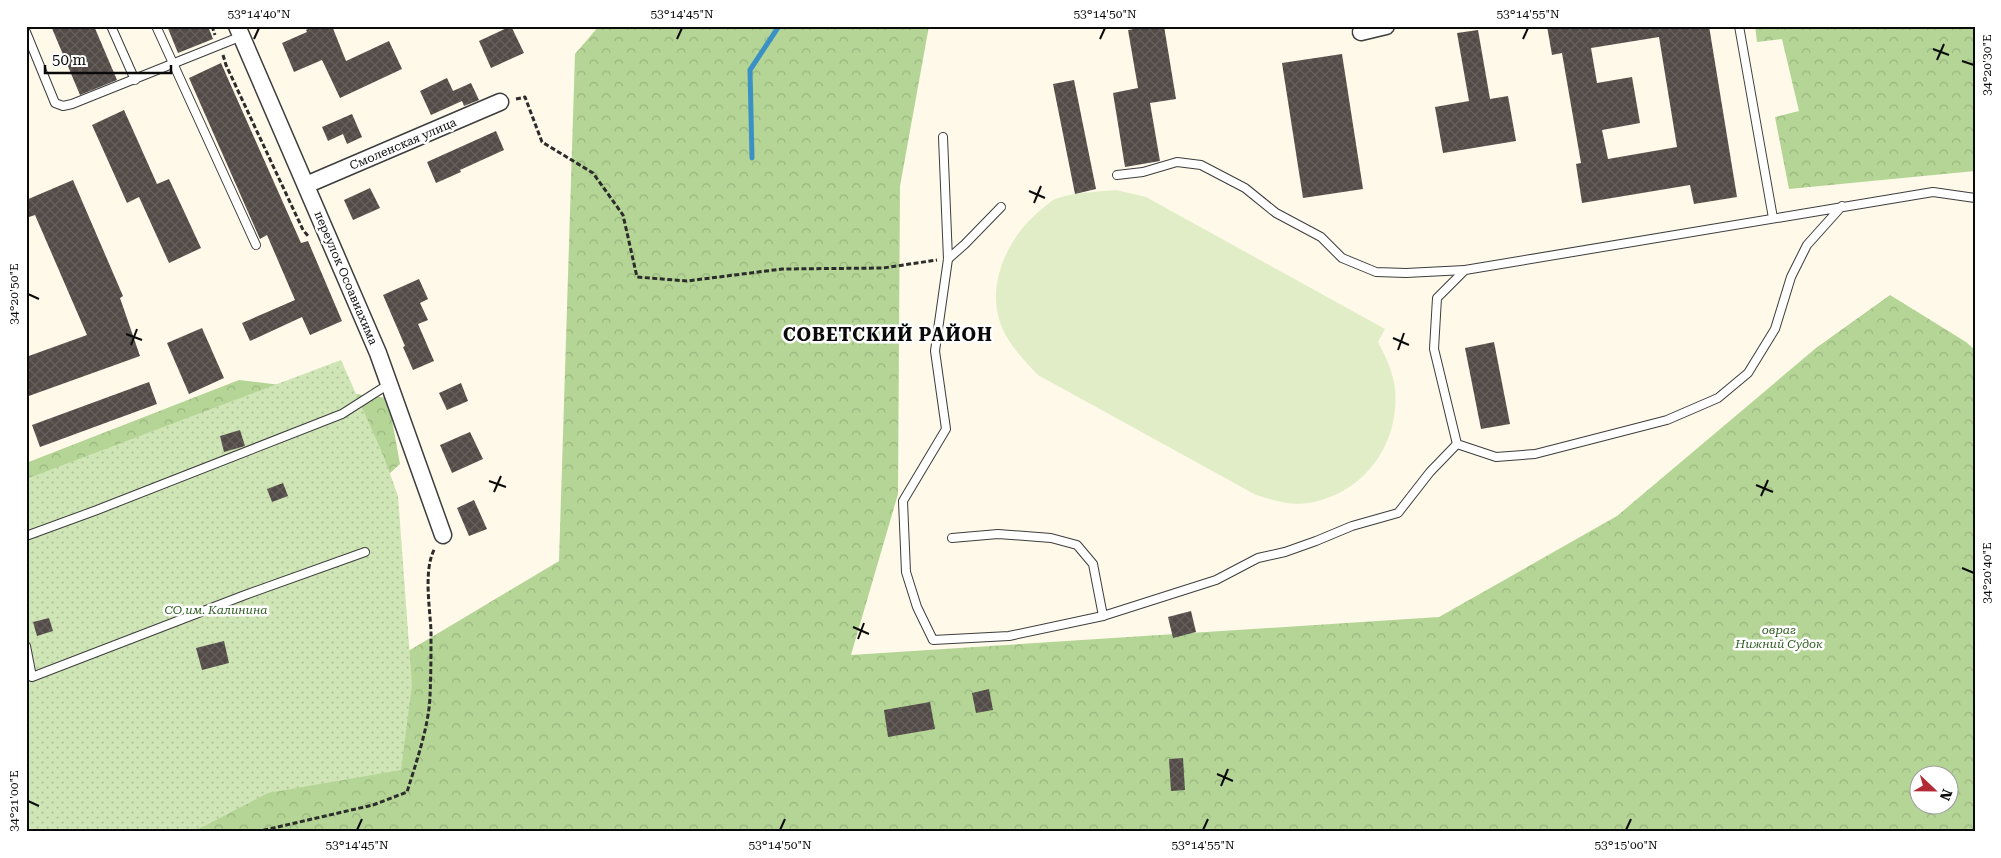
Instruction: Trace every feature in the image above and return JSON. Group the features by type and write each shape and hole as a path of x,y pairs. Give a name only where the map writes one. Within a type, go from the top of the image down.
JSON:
{"street":[{"path":"1362,32 1386,26"},
{"name":"переулок Осоавиахима","path":"240,31 378,353 443,535"},
{"name":"Смоленская улица","path":"306,185 500,102"}],"lane":[{"path":"111,26 135,80"},
{"path":"156,26 256,245"},
{"path":"1739,26 1773,218"},
{"path":"26,32 53,98 59,105 72,104 135,80 220,45 240,31"},
{"path":"943,137 948,259 935,351 946,429 903,501 906,572 917,607 933,640 1009,636 1103,616 1216,580 1258,558 1285,552 1352,526 1398,513 1430,472 1457,444"},
{"path":"1117,175 1143,172 1177,162 1201,165 1245,188 1276,214 1321,237 1342,258 1376,272 1406,273 1466,270 1933,192 1975,198"},
{"path":"1457,444 1496,457 1535,454 1667,420 1718,398 1748,373 1776,329 1791,277 1806,245 1842,206"},
{"path":"948,259 1001,207"},
{"path":"1457,444 1434,349 1437,298 1466,270"},
{"path":"26,536 342,414 389,384"},
{"path":"952,538 998,534 1051,538 1077,545 1093,564 1103,616"},
{"path":"26,646 32,677 245,595 365,552"}],"path":[{"path":"212,26 226,65 242,100 304,230 311,240"},
{"path":"500,102 525,97 542,142 593,173 623,215 638,276 687,281 782,269 882,268 948,259"},
{"path":"256,832 373,805 407,792 419,754 430,698 431,631 427,593 432,554 443,535"}],"green space":[{"name":"овраг Нижний Судок","path":"599,26 929,26 900,186 898,494 851,655 1439,617 1617,516 1816,348 1890,295 1966,342 1975,350 1975,832 26,832 26,463 239,380 388,398 400,464 369,492 405,653 559,561 575,54"},
{"path":"1755,26 1975,26 1975,171 1789,189 1775,117 1799,111 1782,39 1757,42"},
{"path":"1116,190 1146,197 1385,329 1378,342 1393,377 1395,409 1391,429 1384,447 1374,463 1361,477 1346,489 1328,498 1308,503 1275,501 1256,495 1038,375 1020,355 1000,324 996,300 1000,270 1013,242 1032,218 1055,199 1077,194"},
{"name":"СО им. Калинина","path":"341,360 384,457 398,496 412,685 401,770 268,793 193,832 26,832 26,479"}],"building":[{"path":"51,26 94,26 117,80 80,95"},
{"path":"167,26 208,26 213,39 178,53"},
{"path":"314,26 332,26 346,61 389,41 402,69 340,98 322,60 294,72 282,43 307,32 306,30"},
{"path":"511,26 524,53 491,68 479,41"},
{"path":"1164,26 1176,99 1150,103 1160,161 1125,167 1113,93 1138,88 1128,30"},
{"path":"1547,26 1709,26 1737,197 1694,204 1690,185 1582,203 1576,164 1581,163 1562,53 1552,55","holes":["1659,37 1677,147 1608,159 1602,130 1640,123 1632,77 1597,83 1591,48"]},
{"path":"1478,30 1490,99 1508,96 1516,141 1443,153 1435,107 1469,101 1457,33"},
{"path":"1342,54 1363,189 1303,198 1282,63"},
{"path":"221,63 301,243 308,241 342,321 310,335 302,317 250,341 242,323 295,300 267,235 260,239 189,78"},
{"path":"447,78 453,91 471,83 479,100 464,106 462,101 431,115 420,91"},
{"path":"1074,80 1096,189 1075,194 1053,84"},
{"path":"124,110 157,184 169,179 201,248 169,263 139,197 127,203 92,125"},
{"path":"352,114 362,137 347,144 343,134 328,141 322,127"},
{"path":"496,131 504,150 436,183 427,162"},
{"path":"73,180 123,296 120,298 140,356 26,397 26,357 87,335 35,215 26,218 26,200"},
{"path":"370,188 380,208 353,220 344,200"},
{"path":"419,279 428,299 420,303 428,320 418,324 434,361 413,370 383,295"},
{"path":"202,328 224,378 189,394 167,343"},
{"path":"1494,342 1510,424 1481,429 1465,348"},
{"path":"149,382 157,404 40,447 32,425"},
{"path":"461,383 468,401 447,410 439,393"},
{"path":"240,430 245,446 224,452 220,436"},
{"path":"470,432 483,459 452,473 440,445"},
{"path":"283,483 288,496 272,502 267,489"},
{"path":"474,500 487,529 469,536 457,508"},
{"path":"1191,611 1196,632 1173,638 1168,617"},
{"path":"49,618 53,631 37,636 33,622"},
{"path":"224,641 229,663 202,670 196,648"},
{"path":"989,689 993,710 976,713 972,693"},
{"path":"930,702 935,729 888,737 884,710"},
{"path":"1183,758 1185,790 1171,791 1169,759"}],"waterway":[{"path":"752,158 750,70 779,26"}],"district":[{"name":"СОВЕТСКИЙ РАЙОН","path":"888,335"}]}
